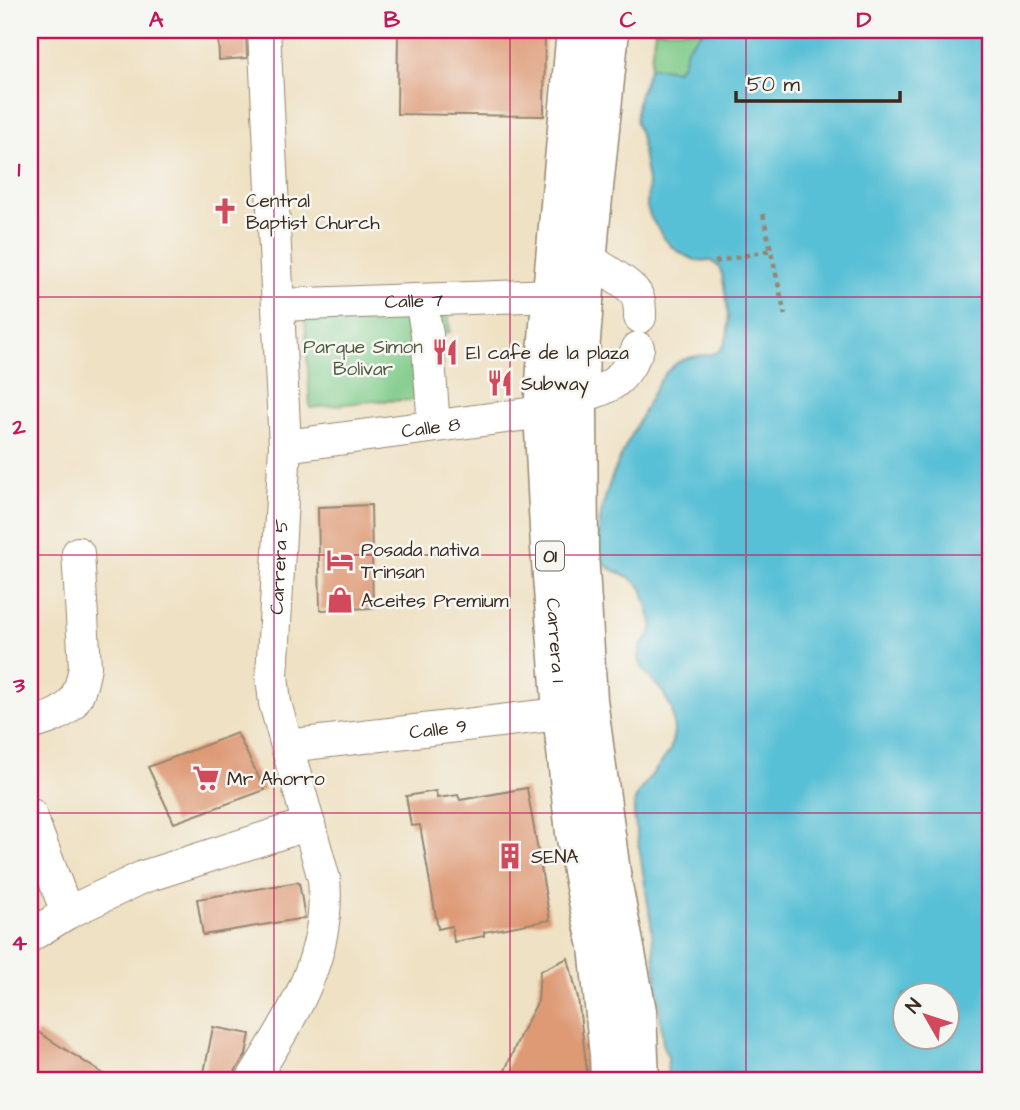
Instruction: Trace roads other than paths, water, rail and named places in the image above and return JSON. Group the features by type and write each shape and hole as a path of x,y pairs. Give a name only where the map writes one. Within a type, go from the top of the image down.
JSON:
{"highway":[{"name":"Carrera 1","path":"576,30 552,295 567,405 579,553 575,833 598,947 610,1080"},
{"name":"Carrera 1","path":"567,405 580,352 610,30"},
{"name":"Carrera 1","path":"576,712 612,880 636,1011 640,1080"}],"street":[{"name":"Carrera 5","path":"252,1080 294,1012 319,949 325,921 324,878 275,703 272,676 285,446 264,30"},
{"path":"589,259 631,288 637,296 640,317"},
{"name":"Calle 7","path":"278,305 552,295"},
{"path":"421,300 427,334 434,426"},
{"name":"Calle 8","path":"285,446 567,405 611,385 630,366 638,348"},
{"path":"30,724 50,719 65,709 78,697 82,683 85,666 78,553"},
{"name":"Calle 9","path":"287,747 576,712"},
{"path":"30,814 67,913"},
{"path":"30,936 67,913 143,877 309,824"}],"water":[{"path":"704,30 990,30 990,1080 667,1080 668,1057 663,1044 651,922 634,804 638,793 670,751 674,732 672,709 662,691 644,671 639,659 641,645 650,636 653,626 642,588 631,578 609,568 599,558 598,539 600,519 610,482 660,381 668,370 681,361 720,351 728,332 727,302 719,267 712,261 695,260 671,246 651,218 647,207 648,181 636,123 639,97 650,67 677,70 683,63 688,46"}],"place":[{"name":"Central Baptist Church","path":"225,211"},
{"name":"El cafe de la plaza","path":"445,352"},
{"name":"Subway","path":"500,383"},
{"name":"Posada nativa Trinsan","path":"340,560"},
{"name":"Aceites Premium","path":"340,600"},
{"name":"Mr Ahorro","path":"206,778"},
{"name":"SENA","path":"510,856"}],"park label":[{"name":"Parque Simon Bolivar","path":"363,357"}]}
